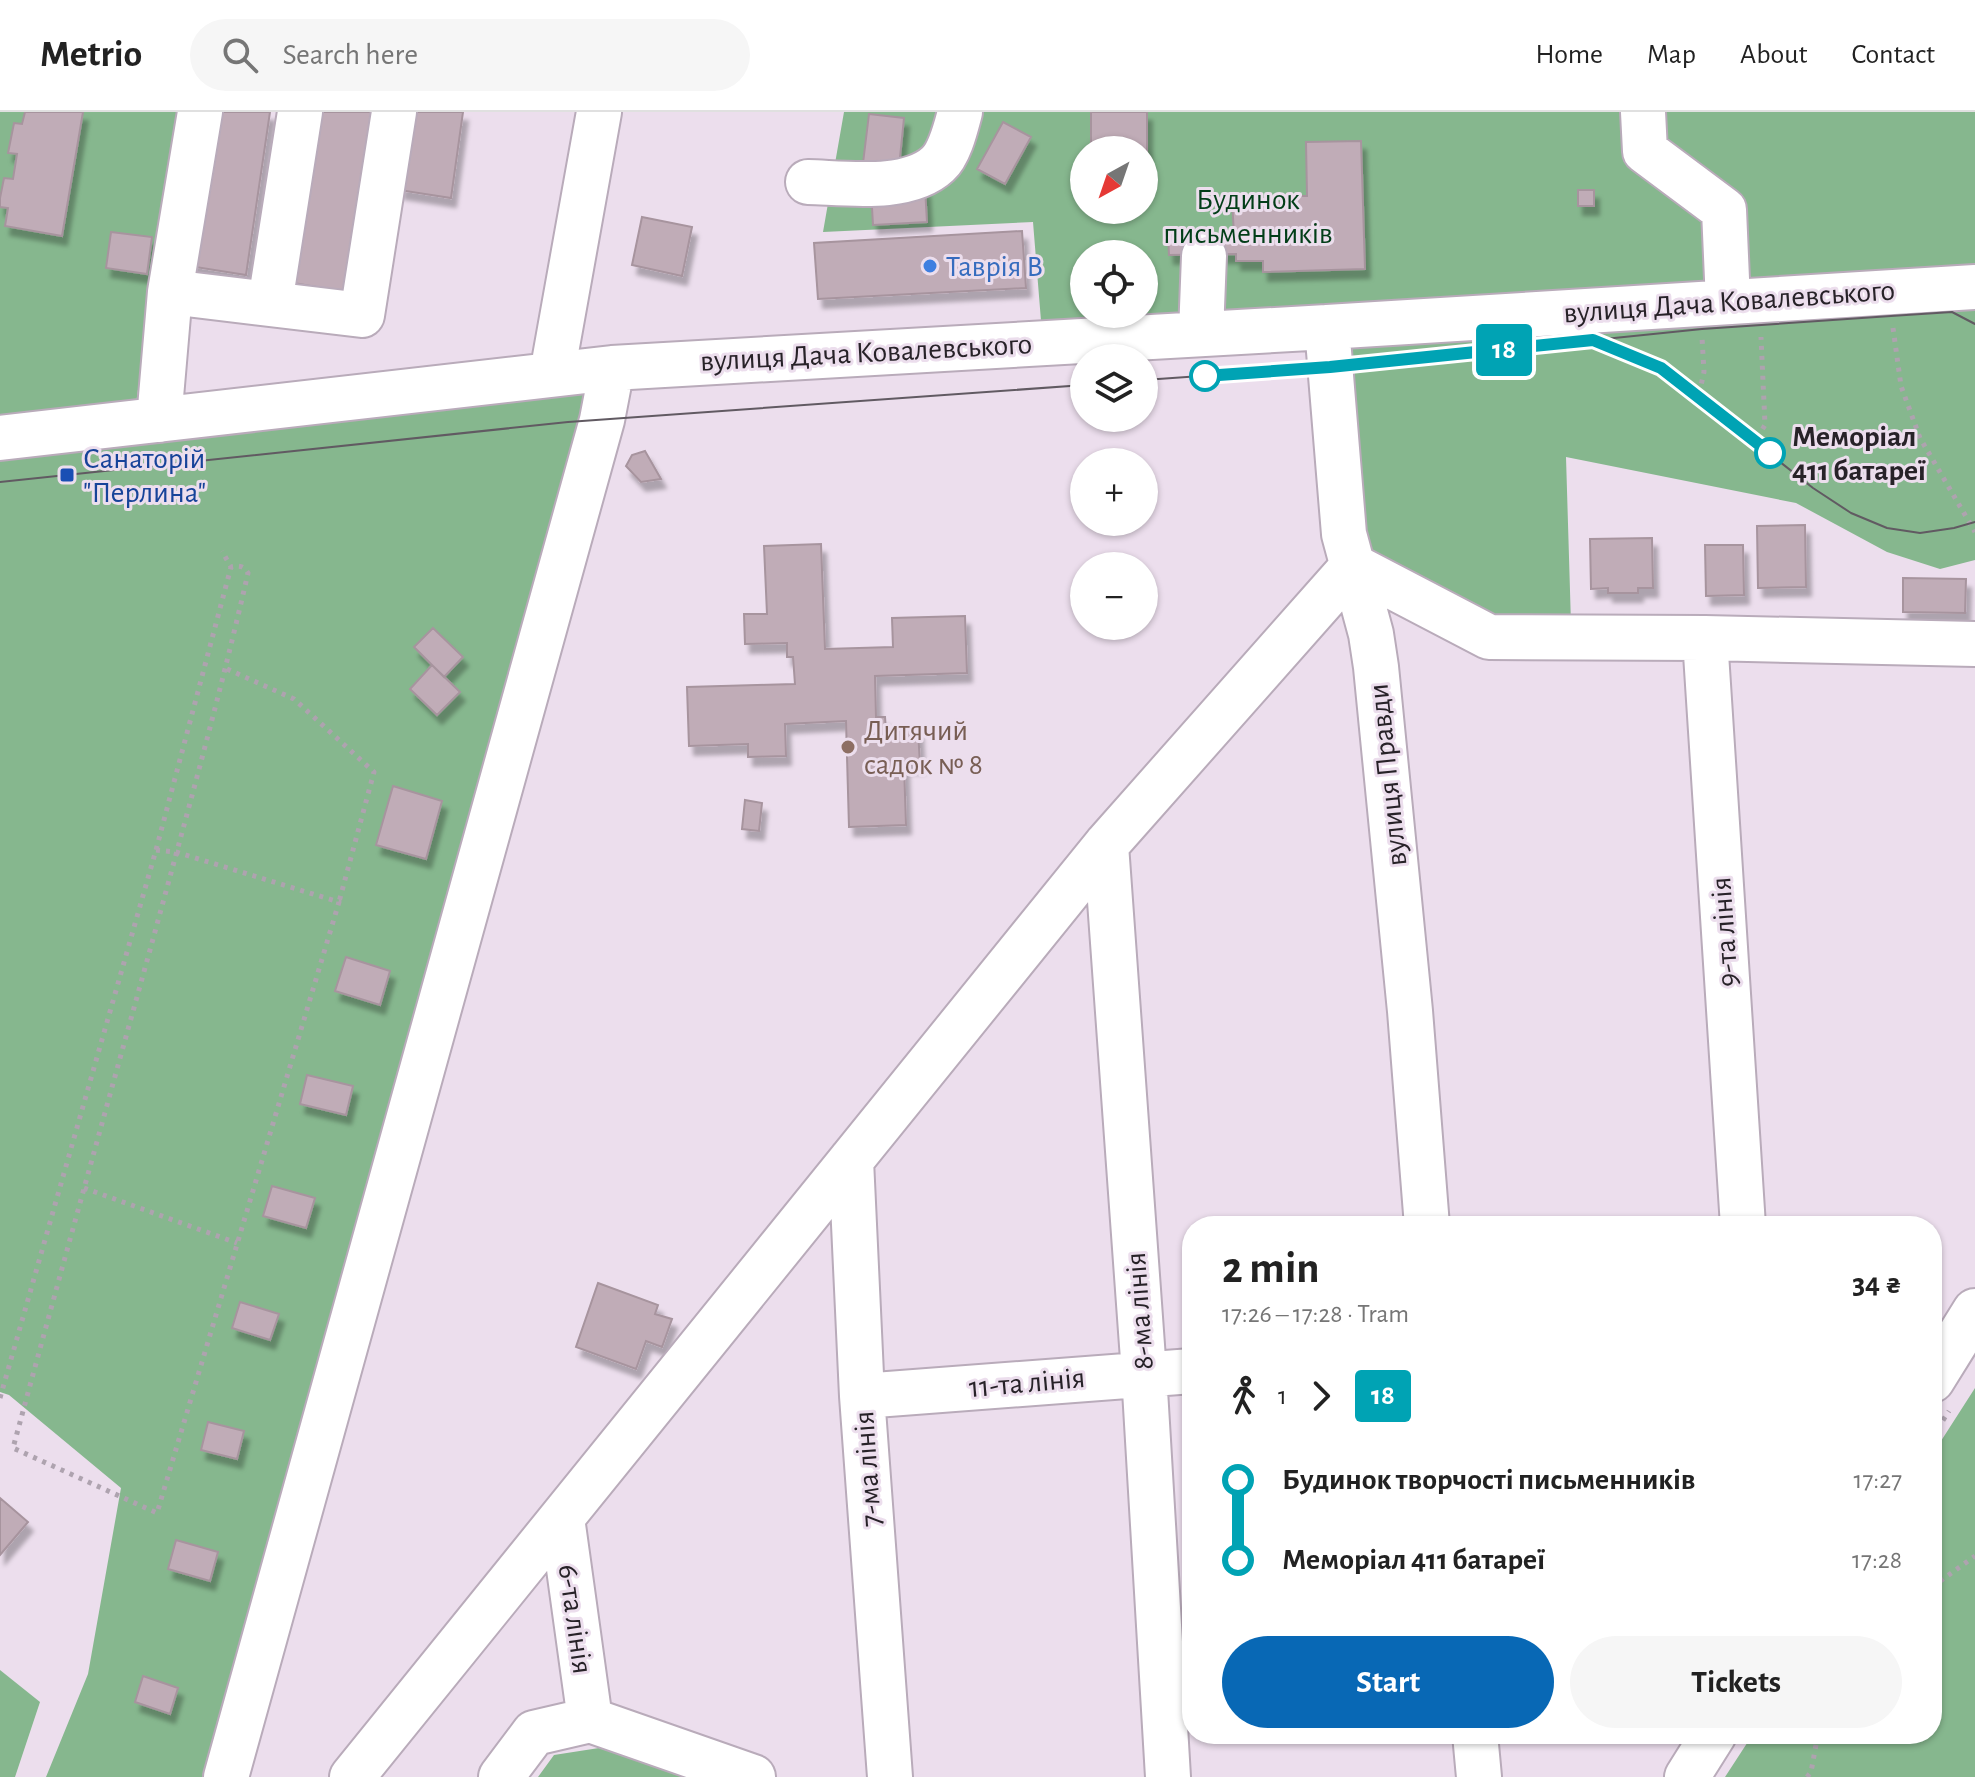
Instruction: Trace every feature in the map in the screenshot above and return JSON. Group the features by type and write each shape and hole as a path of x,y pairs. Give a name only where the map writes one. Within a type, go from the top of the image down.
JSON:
{"street":[{"path":"159,420 170,292 200,112"},
{"path":"270,303 300,112"},
{"path":"170,292 362,315 394,112"},
{"path":"552,374 599,112"},
{"path":"808,182 879,184 911,180 939,164 953,137 960,112"},
{"path":"1643,112 1645,151 1724,210 1727,302"},
{"path":"1201,333 1204,256"},
{"name":"вулиця Дача Ковалевського","path":"0,438 612,368 1975,287"},
{"name":"вулиця Правди","path":"1327,327 1344,534 1371,634 1376,667 1426,1216"},
{"path":"226,1777 602,420 612,368"},
{"path":"352,1777 1106,845 1353,566 1489,637 1975,644"},
{"name":"9-та лінія","path":"1705,638 1742,1216"},
{"name":"8-ма лінія","path":"1106,845 1144,1373 1168,1777"},
{"name":"7-ма лінія","path":"851,1160 862,1396 890,1777"},
{"path":"1942,1358 1956,1326"},
{"name":"11-та лінія","path":"862,1396 1182,1371"},
{"name":"6-та лінія","path":"562,1518 590,1720"},
{"path":"501,1777 534,1733 590,1720 753,1777"},
{"path":"1476,1744 1479,1777"},
{"path":"1687,1777 1708,1744"}],"path":[{"path":"1888,291 1901,386 1920,438 1975,532"},
{"path":"1697,403 1727,302 1761,335 1765,425 1752,446"},
{"path":"0,1398 156,850 231,567 222,551"},
{"path":"227,669 294,699 374,772 339,902 157,1513 13,1448 227,669 248,573 244,568 231,567"},
{"path":"156,850 176,852 339,902"},
{"path":"84,1188 237,1243"},
{"path":"1942,1580 1975,1556"},
{"path":"1807,1777 1811,1772 1816,1744"}],"green space":[{"path":"0,112 177,112 135,411 0,426"},
{"name":"Будинок письменників","path":"844,112 1975,112 1975,275 1158,326 1158,240 1070,240 1070,328 1122,328 1042,333 1033,222 823,232"},
{"path":"1975,295 1975,560 1940,569 1887,552 1796,503 1566,457 1571,624 1487,622 1361,555 1337,337"},
{"path":"603,377 580,486 204,1777 46,1777 88,1674 121,1488 9,1395 0,1392 0,447"},
{"path":"1975,1388 1975,1777 1725,1777 1746,1744 1942,1744 1942,1439"},
{"path":"0,1670 40,1702 15,1777 0,1777"},
{"path":"599,1748 686,1777 538,1777 554,1755"}],"building":[{"path":"25,112 83,112 62,236 5,226 8,208 0,207 0,198 4,178 13,179 17,154 8,153 14,123 22,124"},
{"path":"205,112 270,112 246,275 183,265"},
{"path":"309,112 374,112 345,292 282,281"},
{"path":"411,112 463,112 451,198 399,190"},
{"path":"1091,112 1147,112 1147,136 1091,136"},
{"path":"869,114 904,118 899,167 863,163"},
{"path":"1003,122 1031,137 1005,184 977,169"},
{"path":"1361,141 1365,269 1263,272 1263,261 1236,261 1236,254 1169,255 1168,236 1234,234 1232,201 1285,203 1289,196 1307,196 1306,142"},
{"path":"925,188 927,222 873,225 871,191"},
{"path":"1578,190 1594,190 1594,206 1578,206"},
{"path":"642,217 692,227 682,276 632,265"},
{"path":"1022,231 1026,288 818,299 814,243"},
{"path":"111,232 152,237 147,274 106,268"},
{"path":"645,451 661,479 641,482 626,466 632,455"},
{"path":"1805,525 1806,587 1758,588 1757,526"},
{"path":"1652,538 1653,588 1638,588 1638,593 1608,593 1608,588 1591,589 1590,539"},
{"path":"821,544 825,649 893,647 892,618 965,616 967,673 875,676 876,717 885,717 886,730 918,729 920,765 904,765 906,825 849,827 846,721 785,724 786,756 748,757 748,744 689,746 687,687 795,684 793,657 787,657 787,643 745,644 744,614 767,614 764,546"},
{"path":"1705,545 1743,545 1744,595 1706,596"},
{"path":"1903,578 1966,579 1965,613 1903,612"},
{"path":"433,628 463,657 444,677 414,647"},
{"path":"432,665 460,692 437,715 410,689"},
{"path":"393,786 442,801 426,859 376,845"},
{"path":"745,800 762,803 759,831 742,829"},
{"path":"346,957 390,971 380,1005 335,991"},
{"path":"307,1075 353,1086 346,1115 300,1104"},
{"path":"272,1186 315,1198 306,1228 263,1216"},
{"path":"598,1283 658,1305 655,1314 672,1319 662,1347 646,1341 636,1369 576,1347"},
{"path":"240,1302 279,1314 270,1340 232,1328"},
{"path":"208,1422 244,1431 237,1459 201,1450"},
{"path":"0,1498 28,1522 0,1555"},
{"path":"176,1540 218,1552 210,1581 168,1569"},
{"path":"143,1676 178,1688 170,1714 135,1702"}],"tram line":[{"path":"1158,379 1330,367 1702,329 1891,316 1952,312 1975,324"},
{"name":"18","path":"1205,376 1330,367 1593,340 1661,368 1770,453"},
{"path":"1598,342 1661,368 1813,488 1851,513 1887,528 1920,533 1975,522"},
{"path":"0,482 568,422 1070,386"}],"place":[{"name":"Таврія В","path":"930,266"},
{"name":"Меморіал 411 батареї","path":"1770,453"},
{"name":"Санаторій \"Перлина\"","path":"67,475"},
{"name":"Дитячий садок № 8","path":"848,747"}]}
